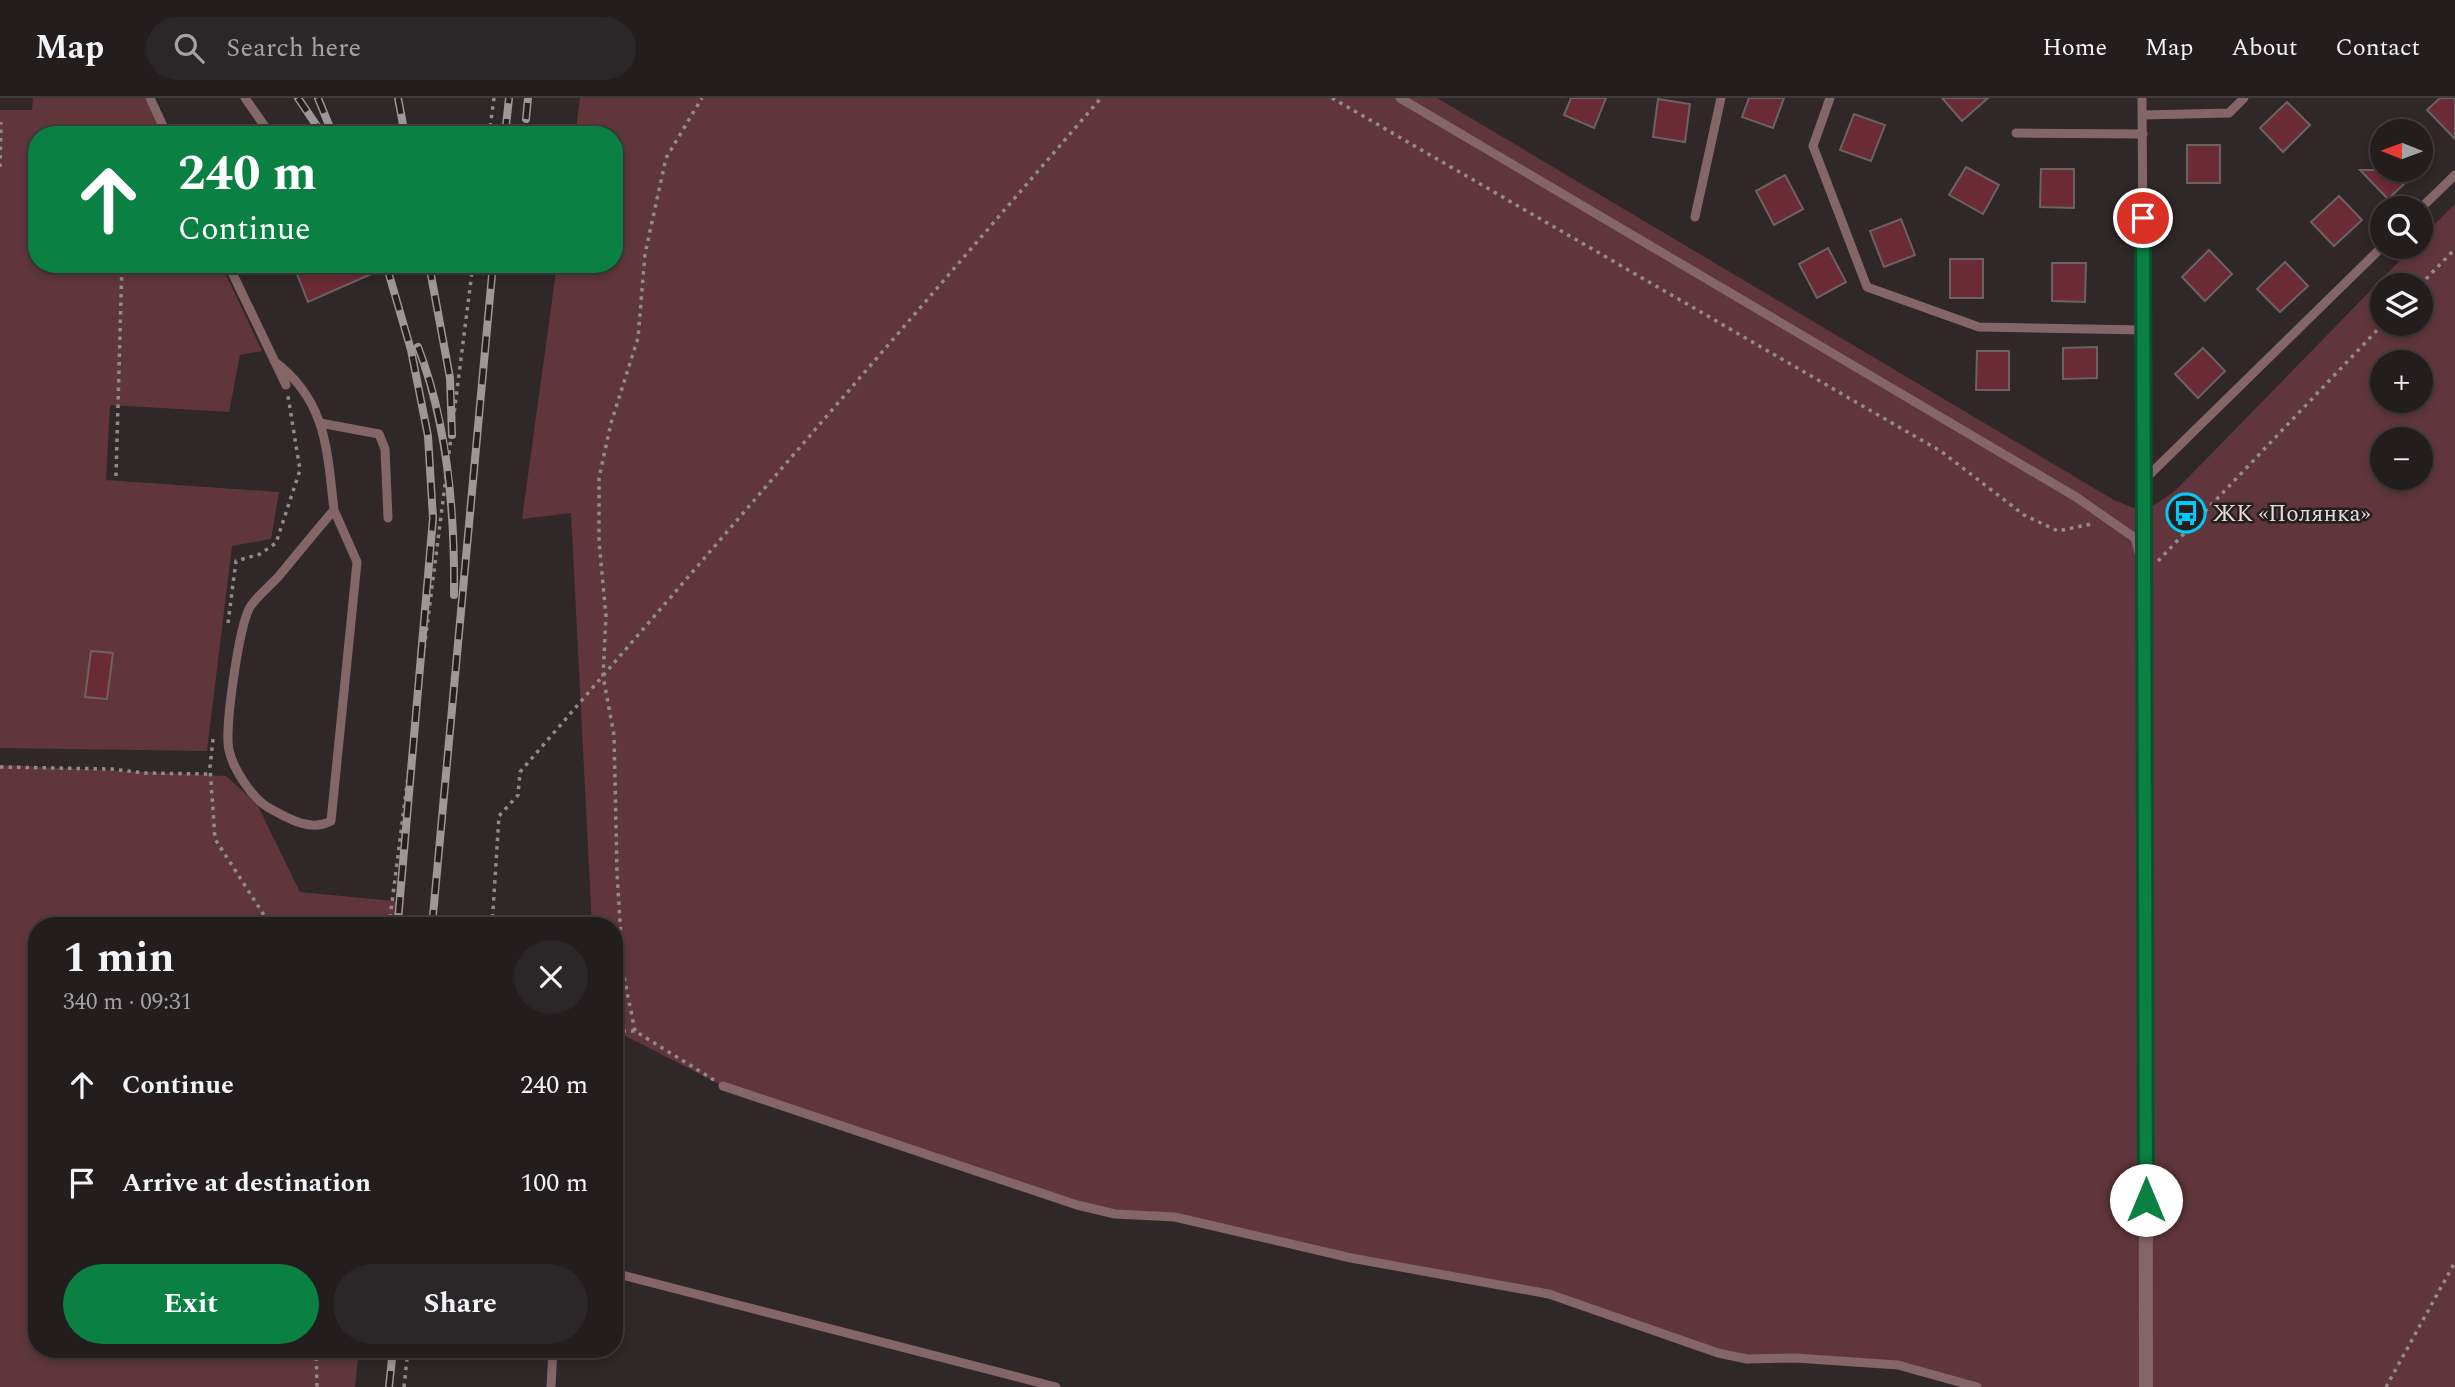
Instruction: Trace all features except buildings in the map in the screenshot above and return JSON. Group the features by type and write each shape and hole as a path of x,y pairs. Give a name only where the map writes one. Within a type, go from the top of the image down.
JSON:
{"street":[{"path":"2145,575 2146,1387"}],"lane":[{"path":"149,98 163,126"},
{"path":"245,98 265,126"},
{"path":"1399,98 2076,497 2135,538 2145,575"},
{"path":"1695,217 1721,98"},
{"path":"1830,98 1813,146 1867,287 1979,327 2143,330"},
{"path":"2142,98 2145,575"},
{"path":"2143,115 2229,113 2244,98"},
{"path":"2016,133 2143,134"},
{"path":"2433,196 2455,175"},
{"path":"2144,480 2370,259"},
{"path":"233,273 286,385"},
{"path":"274,361 293,375 320,423 329,453 334,510 357,562 331,821 313,826 264,806 248,790 228,749 232,685 250,608 334,510"},
{"path":"320,423 379,434 385,449 388,518"},
{"path":"723,1086 1089,1208 1115,1214 1175,1217 1351,1258 1549,1294 1718,1353 1747,1359 1795,1358 1898,1365 1978,1387"},
{"path":"623,1275 1056,1387"},
{"path":"551,1387 553,1358"}],"path":[{"path":"490,126 494,98"},
{"path":"619,917 614,735 603,676 606,617 599,542 599,478 611,423 638,338 645,254 666,158 702,98"},
{"path":"493,917 499,816 518,795 520,772 1101,98"},
{"path":"1332,98 1942,452 2024,515 2058,531 2110,520"},
{"path":"0,167 1,122"},
{"path":"2431,273 2455,248"},
{"path":"116,476 122,273"},
{"path":"390,917 472,273"},
{"path":"2145,575 2372,336"},
{"path":"0,767 111,769 145,774 210,774"},
{"path":"623,977 635,1031"},
{"path":"623,1031 635,1031 723,1086"},
{"path":"2386,1387 2455,1262"},
{"path":"316,1358 317,1387"},
{"path":"404,1387 407,1358"}],"shaded area":[{"path":"33,98 145,98 158,126 28,126 28,273 225,273 262,351 240,355 229,412 110,405 106,480 279,492 271,539 232,546 207,751 0,748 0,110 32,110"},
{"path":"580,98 1437,98 2114,500 2144,512 2175,491 2370,291 2370,336 2433,336 2433,273 2388,273 2401,259 2433,259 2433,226 2455,204 2455,1387 1977,1387 1898,1365 1747,1359 1549,1294 1351,1258 1175,1217 1115,1214 723,1086 623,1035 623,917 592,917 571,513 522,519 556,273 623,273 623,126 576,126"},
{"path":"0,765 226,776 257,804 300,892 404,902 402,917 28,917 28,1358 358,1358 355,1387 0,1387"}],"railway":[{"path":"298,98 317,126"},
{"path":"318,98 329,126"},
{"path":"398,98 403,126"},
{"path":"506,126 509,98"},
{"path":"526,119 528,98"},
{"path":"389,273 411,350 428,436 433,518 398,917"},
{"path":"431,273 450,378 452,435"},
{"path":"433,917 492,273"},
{"path":"418,347 436,407 448,469 454,595"},
{"path":"389,1387 392,1358"}],"place":[{"name":"ЖК «Полянка»","path":"2186,513"}],"route":[{"path":"2143,218 2146,1200"}]}
